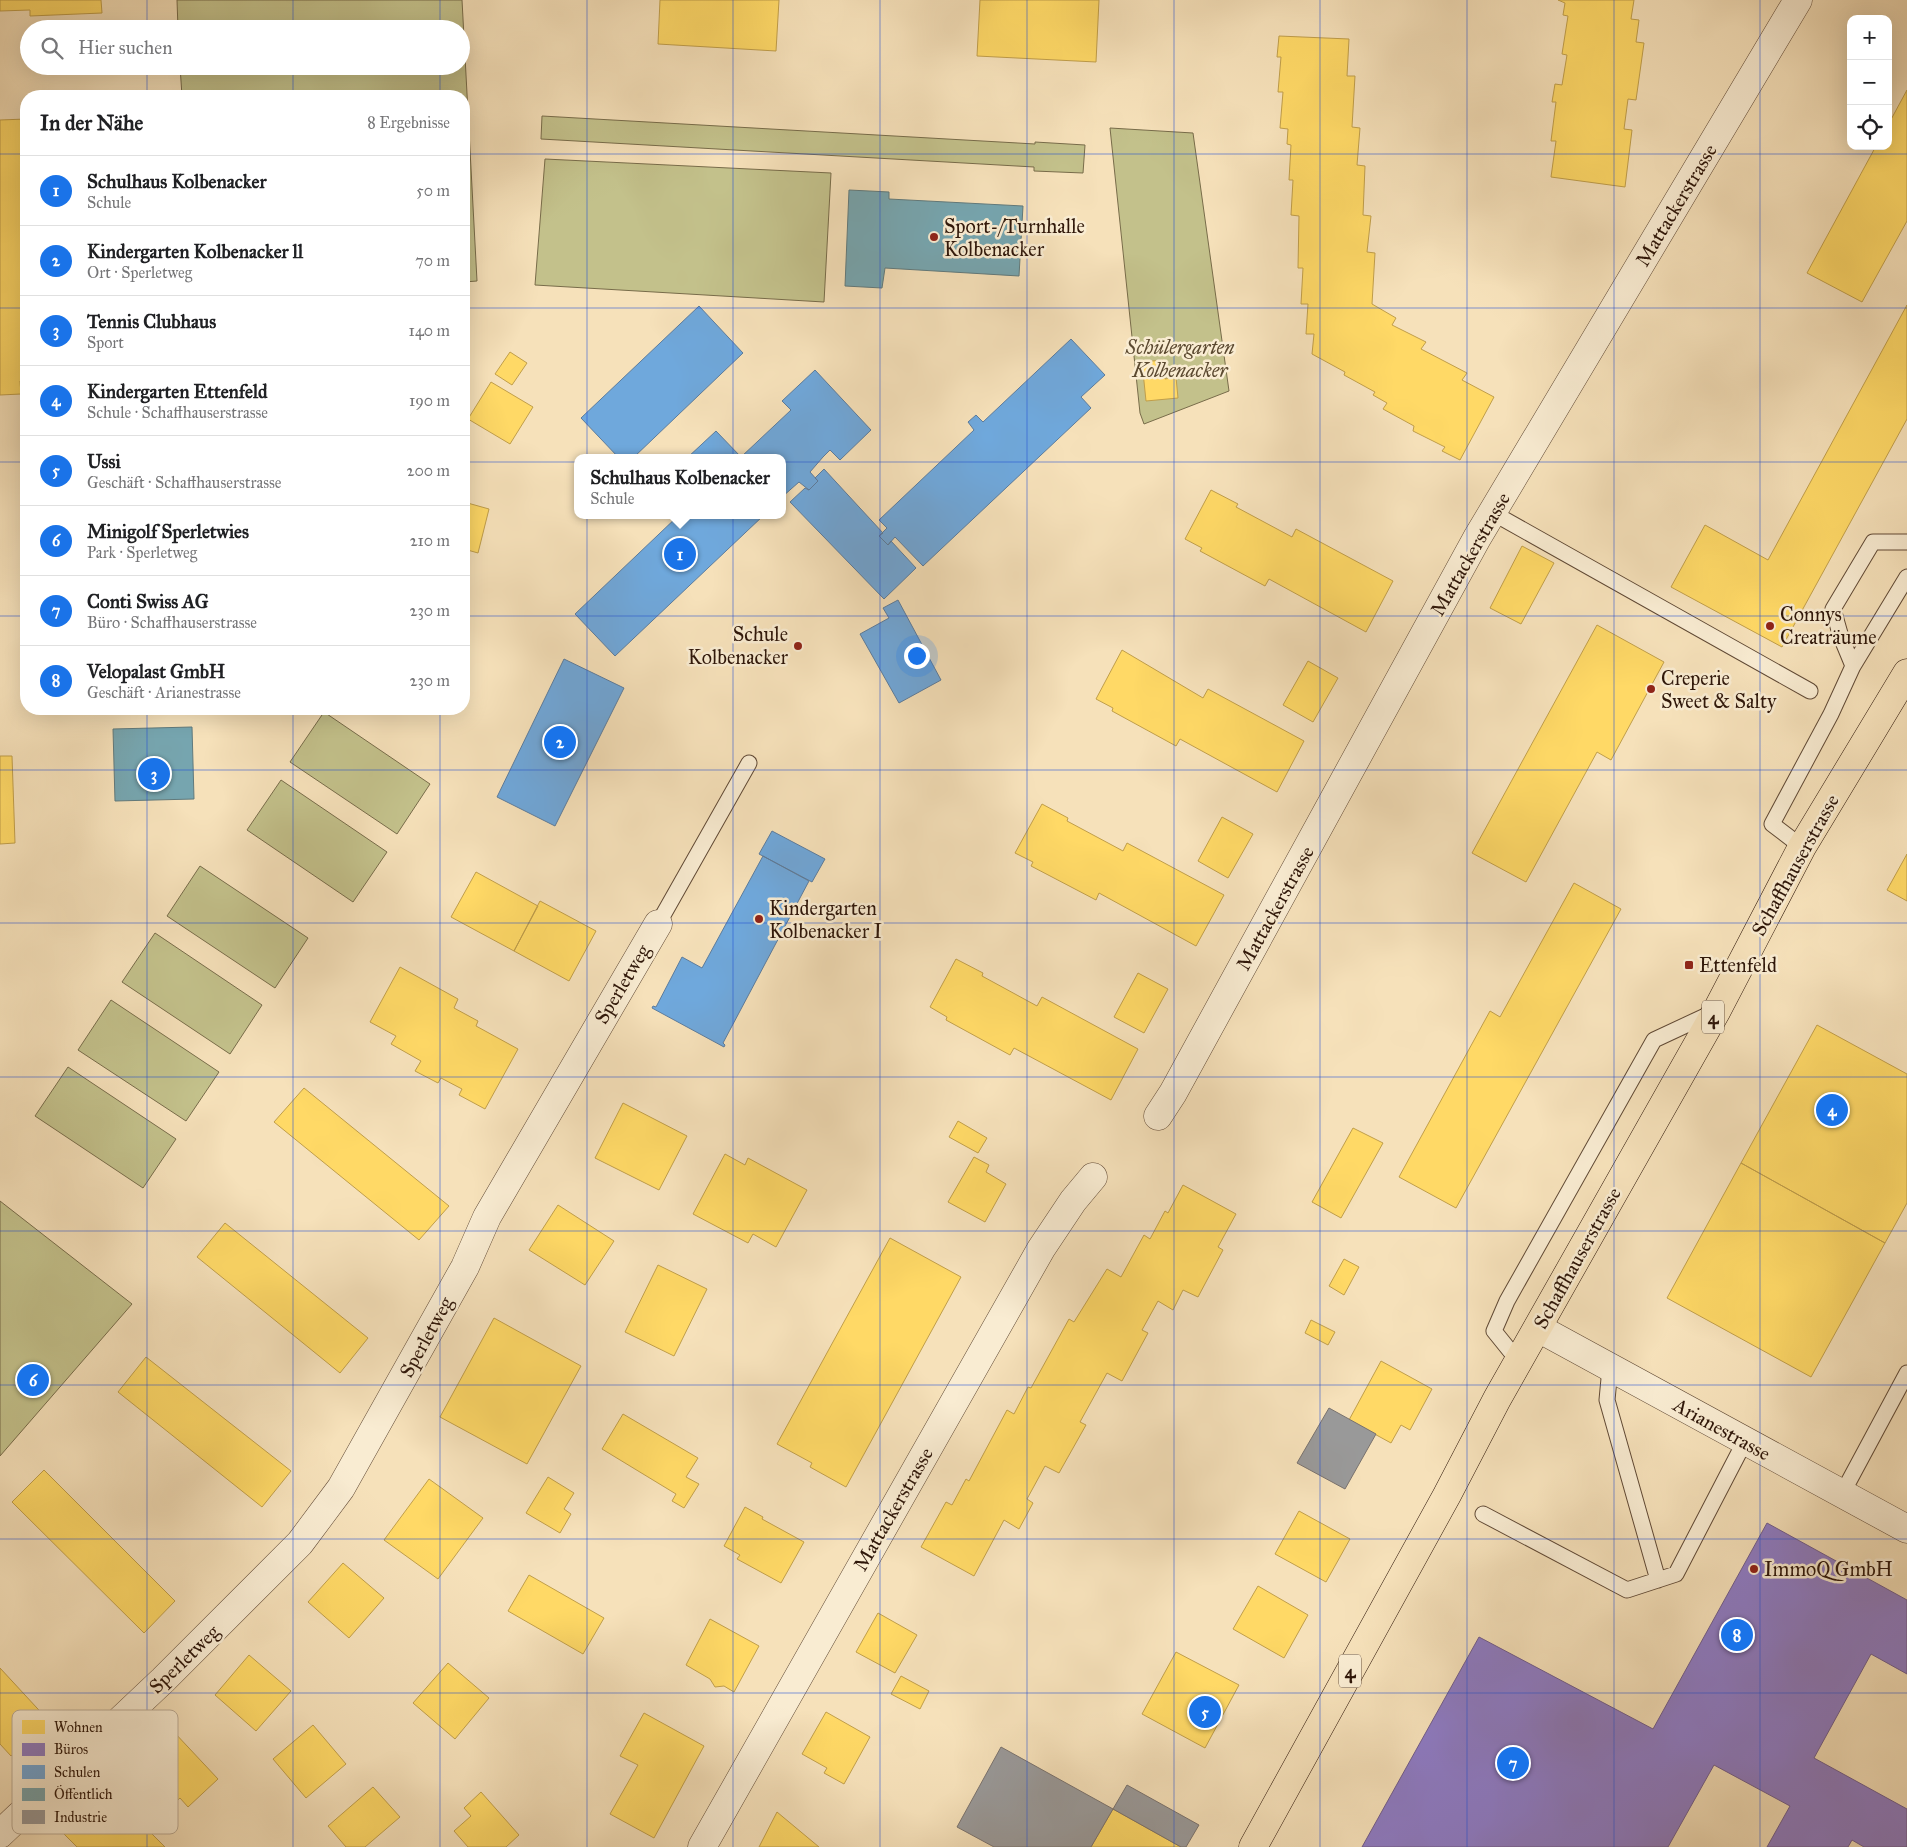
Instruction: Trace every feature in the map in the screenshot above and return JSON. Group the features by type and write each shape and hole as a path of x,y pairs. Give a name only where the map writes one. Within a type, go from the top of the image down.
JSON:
{"main road":[{"name":"Schaffhauserstrasse","path":"1252,1847 1519,1362 1717,1010 1802,847 1907,672"}],"street":[{"name":"Mattackerstrasse","path":"1158,1116 1173,1093 1477,538 1798,0"},
{"name":"Sperletweg","path":"131,1710 220,1625 300,1543 341,1488 465,1267 487,1217 658,924"},
{"name":"Mattackerstrasse","path":"702,1847 1041,1249 1093,1177"},
{"name":"Arianestrasse","path":"1538,1328 1907,1529"},
{"name":"Sperletweg","path":"0,1834 12,1823"}],"lane":[{"path":"1493,514 1810,691"},
{"path":"1854,666 1841,637 1833,609 1873,542 1907,542"},
{"path":"1802,847 1772,824 1831,714 1854,666 1907,577"},
{"name":"Sperletweg","path":"658,924 750,763"},
{"path":"1519,1362 1494,1331 1507,1301 1654,1040 1717,1010"},
{"path":"1610,1368 1607,1400 1658,1580"},
{"path":"1842,1494 1907,1373"},
{"path":"1483,1514 1627,1590 1676,1574 1745,1441"}],"green space":[{"path":"177,0 462,0 463,20 178,20"},
{"path":"181,75 466,75 467,90 182,90"},
{"path":"542,116 1035,144 1035,142 1085,145 1083,173 1034,171 1034,167 541,139"},
{"name":"Schülergarten Kolbenacker","path":"1110,128 1193,133 1229,391 1144,424 1140,413"},
{"path":"470,150 477,281 470,282"},
{"path":"545,159 831,173 824,302 535,285"},
{"path":"322,715 328,715 430,784 397,834 290,762"},
{"path":"281,780 387,852 353,902 247,830"},
{"path":"200,866 308,938 275,988 167,916"},
{"path":"155,933 262,1005 230,1054 122,982"},
{"path":"111,1000 219,1072 186,1121 78,1050"},
{"path":"68,1067 176,1139 143,1188 35,1116"},
{"path":"0,1201 132,1304 0,1456"}],"building: Wohnen":[{"path":"0,0 101,0 102,13 30,16 30,10 0,11"},
{"path":"660,0 779,0 776,51 658,44"},
{"path":"980,0 1099,0 1096,62 977,56"},
{"path":"1558,0 1634,0 1631,19 1639,20 1636,42 1644,43 1636,100 1628,99 1624,129 1632,130 1625,187 1551,177 1556,141 1551,141 1556,102 1552,102 1555,84 1562,85 1567,55 1562,54 1568,16 1563,15 1565,3"},
{"path":"1279,36 1349,39 1347,76 1355,76 1352,127 1360,128 1357,165 1365,166 1363,215 1371,216 1367,252 1375,253 1372,304 1396,318 1392,325 1426,342 1421,349 1467,373 1462,380 1494,397 1460,460 1442,451 1445,447 1413,431 1414,426 1383,409 1387,403 1373,395 1375,392 1344,375 1345,372 1312,354 1314,334 1306,334 1308,304 1301,304 1303,268 1298,268 1299,216 1291,215 1293,180 1289,180 1291,145 1287,144 1288,129 1280,128 1283,92 1278,92 1281,57 1277,57"},
{"path":"1907,90 1907,221 1862,302 1807,273 1874,150 1892,150 1892,118"},
{"path":"20,119 20,394 0,395 0,120"},
{"path":"1907,305 1907,419 1782,647 1671,587 1705,525 1768,560"},
{"path":"510,352 527,363 512,385 495,374"},
{"path":"1163,360 1165,379 1176,377 1178,398 1146,401 1142,362"},
{"path":"491,382 533,407 510,444 470,420 470,416"},
{"path":"1211,490 1238,504 1236,507 1292,537 1296,529 1393,581 1366,632 1269,579 1265,586 1200,551 1202,548 1185,539"},
{"path":"470,504 489,509 478,553 470,551"},
{"path":"1522,546 1554,563 1521,624 1490,608"},
{"path":"1597,625 1664,662 1611,760 1597,752 1526,882 1472,853"},
{"path":"1122,650 1203,698 1208,689 1304,741 1277,792 1180,739 1176,746 1112,711 1113,708 1096,699"},
{"path":"1308,661 1338,678 1313,722 1283,705"},
{"path":"0,756 12,756 15,843 0,844"},
{"path":"1042,804 1068,818 1067,821 1123,851 1127,843 1224,895 1196,946 1099,893 1096,900 1031,866 1033,862 1015,853"},
{"path":"1222,817 1253,834 1228,878 1198,861"},
{"path":"1907,854 1907,901 1887,890"},
{"path":"476,872 538,906 514,951 451,917"},
{"path":"1574,883 1621,909 1456,1208 1399,1177 1490,1011 1500,1017"},
{"path":"540,901 596,931 569,981 514,951"},
{"path":"956,959 983,973 982,976 1037,1006 1042,997 1138,1049 1111,1100 1014,1048 1010,1055 946,1020 947,1017 930,1007"},
{"path":"400,967 458,999 454,1008 478,1021 476,1026 518,1049 485,1109 459,1095 462,1089 441,1078 438,1083 415,1071 421,1061 391,1044 396,1036 370,1022"},
{"path":"1138,973 1168,989 1144,1033 1114,1017"},
{"path":"1817,1025 1907,1074 1907,1203 1885,1243 1741,1163"},
{"path":"304,1088 449,1206 419,1240 274,1122"},
{"path":"623,1103 687,1136 659,1190 595,1158"},
{"path":"958,1121 987,1138 978,1153 949,1137"},
{"path":"1353,1128 1383,1143 1341,1218 1312,1202"},
{"path":"725,1154 745,1165 748,1158 807,1190 776,1247 753,1234 748,1243 693,1214"},
{"path":"974,1157 989,1165 986,1172 1006,1184 985,1222 948,1202"},
{"path":"1741,1163 1885,1243 1811,1377 1667,1298"},
{"path":"1183,1185 1236,1214 1218,1247 1223,1250 1198,1297 1183,1290 1173,1310 1158,1301 1142,1330 1148,1333 1122,1381 1107,1373 1080,1422 1086,1425 1059,1473 1045,1466 1027,1499 1033,1503 1019,1529 1004,1520 974,1576 921,1547 946,1502 952,1505 966,1479 969,1481 1007,1410 1014,1414 1028,1387 1031,1388 1069,1319 1074,1322 1107,1269 1121,1277 1144,1235 1150,1239 1165,1211 1168,1213"},
{"path":"558,1205 614,1241 585,1285 529,1250"},
{"path":"225,1223 368,1338 340,1373 197,1257"},
{"path":"890,1238 961,1277 846,1487 810,1467 812,1463 777,1444"},
{"path":"1344,1259 1359,1267 1344,1295 1329,1286"},
{"path":"658,1265 707,1289 674,1356 625,1332"},
{"path":"494,1318 581,1366 527,1464 440,1417"},
{"path":"1311,1320 1335,1332 1328,1345 1305,1333"},
{"path":"146,1357 291,1471 262,1507 118,1392"},
{"path":"1381,1361 1432,1389 1410,1430 1401,1425 1391,1443 1349,1420"},
{"path":"623,1414 698,1458 686,1477 699,1484 684,1508 672,1501 676,1494 602,1449"},
{"path":"44,1470 175,1601 144,1633 12,1502"},
{"path":"548,1477 574,1493 564,1509 571,1514 560,1533 526,1513"},
{"path":"429,1479 483,1518 438,1579 384,1540"},
{"path":"745,1507 763,1517 762,1519 804,1542 781,1583 737,1559 740,1555 724,1546"},
{"path":"1299,1511 1350,1539 1326,1582 1275,1554"},
{"path":"343,1563 384,1598 349,1638 308,1602"},
{"path":"529,1575 604,1618 583,1654 508,1611"},
{"path":"1258,1586 1308,1615 1284,1658 1233,1629"},
{"path":"878,1613 917,1635 895,1673 856,1652"},
{"path":"710,1619 759,1646 734,1692 724,1686 715,1687 710,1679 686,1665"},
{"path":"1176,1652 1239,1685 1205,1748 1142,1714"},
{"path":"249,1655 291,1691 256,1731 215,1695"},
{"path":"448,1663 489,1698 455,1739 413,1703"},
{"path":"0,1668 39,1710 12,1710 12,1755 0,1744"},
{"path":"901,1676 929,1691 920,1709 891,1694"},
{"path":"826,1712 870,1737 844,1784 824,1773 827,1768 802,1754"},
{"path":"644,1713 704,1746 654,1838 610,1814 638,1765 620,1756"},
{"path":"313,1725 346,1764 306,1798 273,1759"},
{"path":"178,1736 218,1779 188,1807 180,1798 178,1800"},
{"path":"373,1787 400,1817 365,1847 346,1847 328,1826"},
{"path":"481,1792 519,1835 506,1847 468,1847 454,1831 471,1816 464,1808"},
{"path":"1113,1809 1181,1847 1091,1847"},
{"path":"777,1812 819,1847 759,1847"},
{"path":"64,1834 152,1834 165,1847 77,1847"}],"building: Büros":[{"path":"1767,1523 1907,1600 1907,1674 1871,1654 1814,1758 1907,1809 1907,1847 1864,1847 1852,1840 1848,1847 1767,1847 1790,1806 1714,1765 1668,1847 1362,1847 1479,1637 1653,1729"}],"building: Schulen":[{"path":"699,306 743,353 637,454 615,454 581,418"},
{"path":"1071,339 1105,375 1081,397 1091,408 923,566 895,537 888,545 879,536 887,528 879,520 974,430 968,422 976,415 983,422"},
{"path":"815,370 871,430 840,460 830,450 810,472 818,481 809,490 799,482 786,493 786,454 744,454 791,410 782,401"},
{"path":"716,431 738,454 691,454"},
{"path":"824,469 883,533 879,536 888,545 891,541 916,568 884,599 790,502 805,488 809,490 818,481 815,478"},
{"path":"675,519 760,519 615,656 575,614"},
{"path":"898,600 941,680 899,703 860,634 889,618 883,608"},
{"path":"564,659 624,688 555,826 497,797"},
{"path":"772,831 825,859 812,882 759,854"},
{"name":"Kindergarten Kolbenacker I","path":"763,856 809,881 723,1043 724,1047 652,1008 653,1006 656,1007 682,957 702,968"}],"building: Öffentlich":[{"name":"Sport-/Turnhalle Kolbenacker","path":"849,190 889,192 889,199 1023,206 1019,276 885,268 882,288 845,286"},
{"path":"192,727 194,799 115,801 113,729"}],"building: Industrie":[{"path":"1329,1408 1376,1434 1345,1489 1297,1463"},
{"path":"1001,1747 1113,1809 1091,1847 994,1847 957,1827"},
{"path":"1127,1785 1199,1825 1186,1847 1181,1847 1113,1809"}],"place":[{"name":"Sport-/Turnhalle Kolbenacker","path":"934,237"},
{"name":"Schulhaus Kolbenacker","path":"680,554"},
{"name":"Connys Creaträume","path":"1770,626"},
{"name":"Schule Kolbenacker","path":"798,646"},
{"name":"Creperie Sweet & Salty","path":"1651,689"},
{"name":"Kindergarten Kolbenacker ll","path":"560,742"},
{"name":"Tennis Clubhaus","path":"154,774"},
{"name":"Kindergarten Kolbenacker I","path":"759,919"},
{"name":"Ettenfeld","path":"1689,965"},
{"name":"Kindergarten Ettenfeld","path":"1832,1110"},
{"name":"Minigolf Sperletwies","path":"33,1380"},
{"name":"ImmoQ GmbH","path":"1754,1569"},
{"name":"Velopalast GmbH","path":"1737,1635"},
{"name":"Ussi","path":"1205,1712"},
{"name":"Conti Swiss AG","path":"1513,1763"}]}
